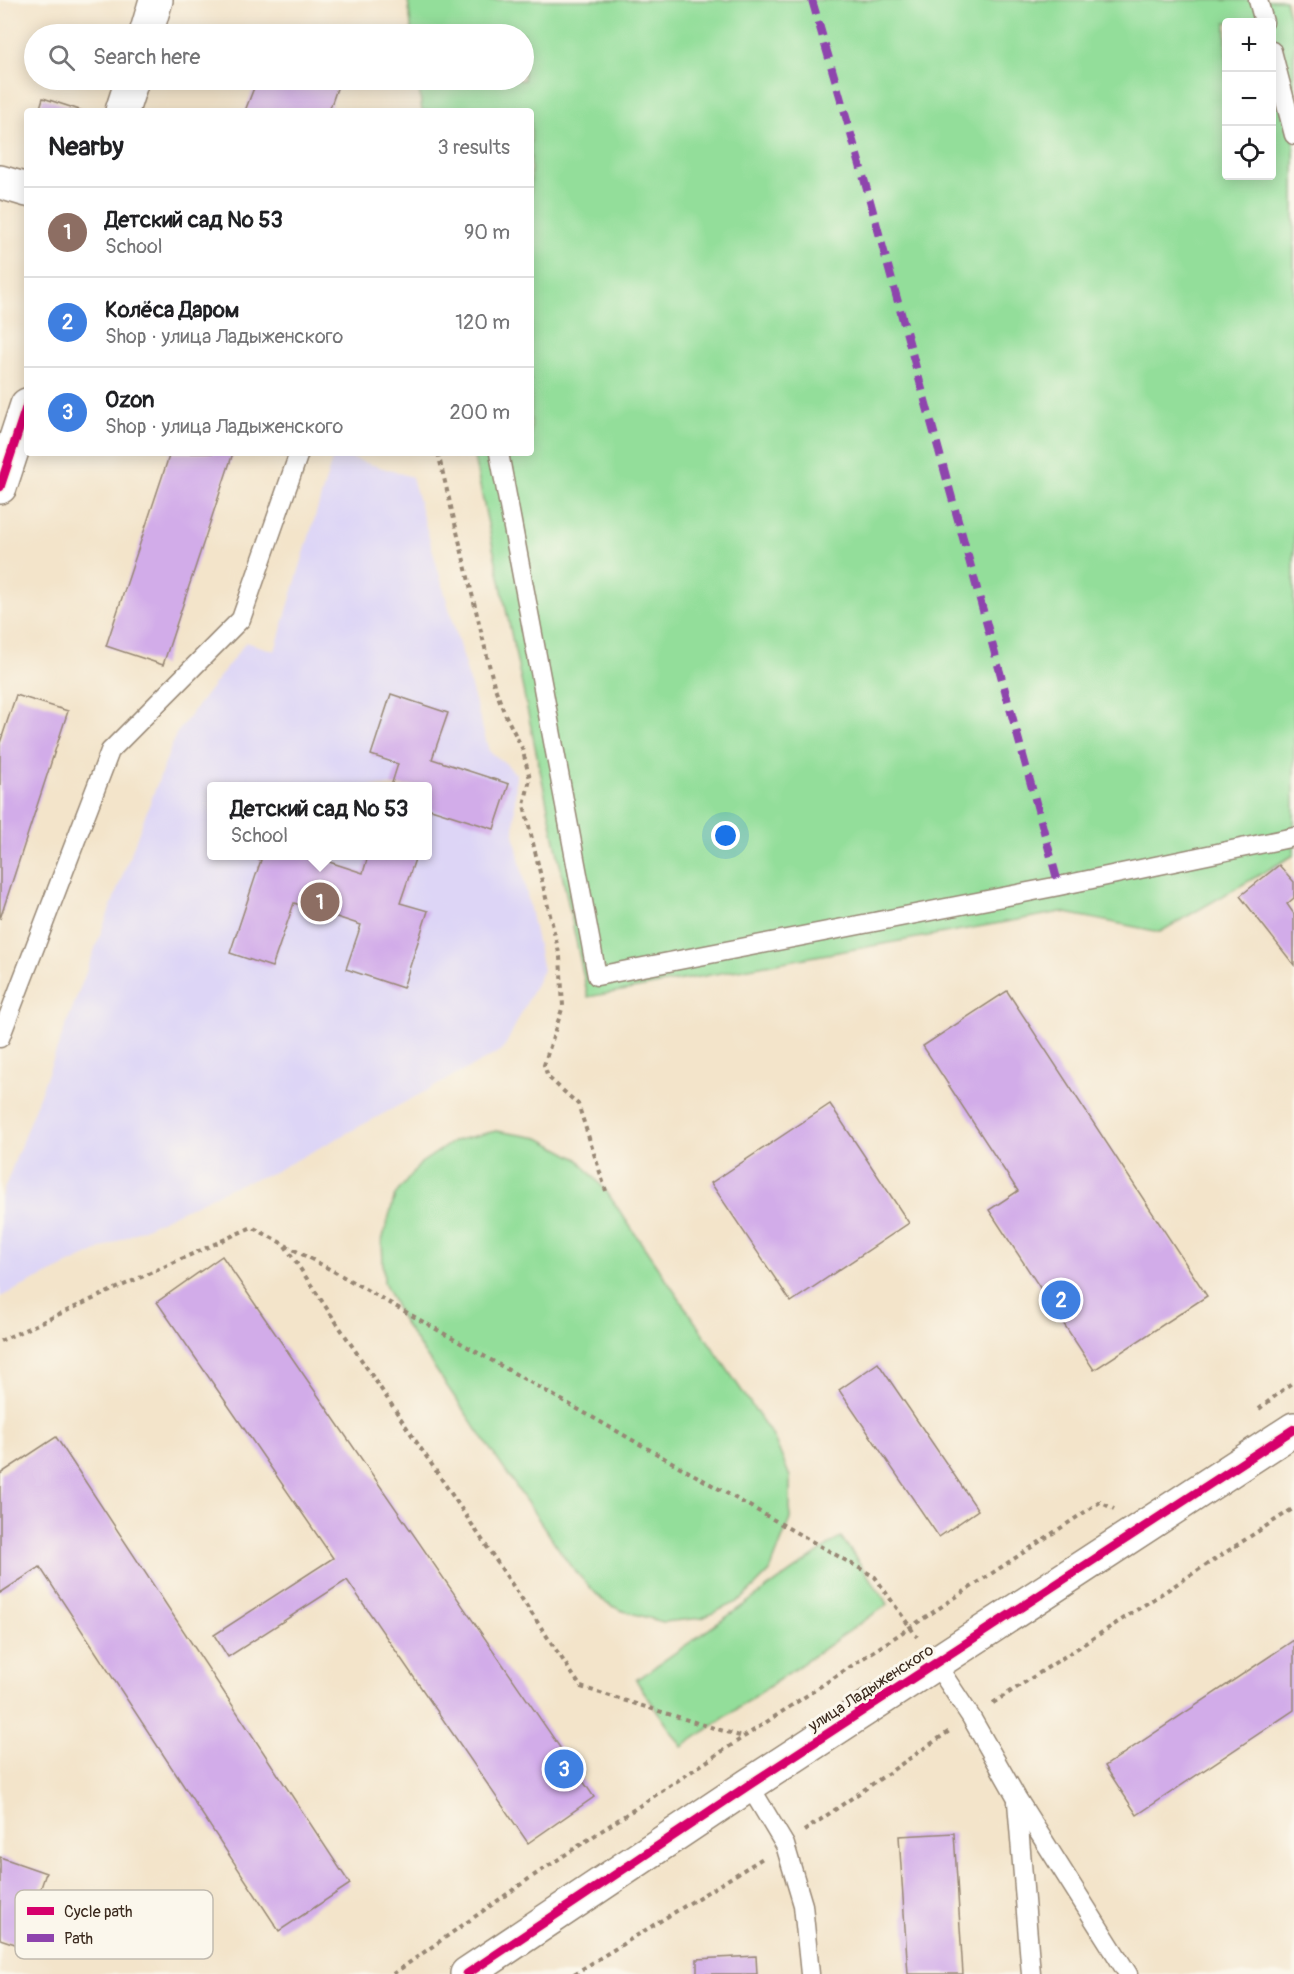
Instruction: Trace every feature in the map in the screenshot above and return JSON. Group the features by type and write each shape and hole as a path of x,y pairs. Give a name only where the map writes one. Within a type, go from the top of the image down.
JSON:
{"street":[{"path":"149,24 156,0"},
{"path":"123,108 129,90"},
{"path":"0,182 24,189"},
{"path":"0,488 24,414"},
{"name":"улица Ладыженского","path":"467,1974 749,1785 1294,1430"}],"lane":[{"path":"1258,0 1263,18"},
{"path":"1276,66 1294,135"},
{"path":"0,1038 110,752 241,619 298,456"},
{"path":"501,456 597,976 1059,886 1294,837"},
{"path":"936,1664 971,1717 1017,1798 1128,1974"},
{"path":"749,1785 785,1845 803,1905 810,1974"},
{"path":"1017,1798 1031,1974"}],"path":[{"path":"439,456 494,685 504,712 522,748 530,779 524,805 560,957 563,1006 544,1065 548,1077 578,1104 606,1191"},
{"path":"0,1341 252,1227 875,1577 936,1664"},
{"path":"284,1244 581,1687 744,1738"},
{"path":"1257,1411 1294,1381"},
{"path":"393,1974 530,1878 1100,1502 1118,1511"},
{"path":"574,1974 785,1845 971,1717 1294,1508"}],"shaded area":[{"path":"333,456 344,456 412,477 489,751 516,774 514,834 543,970 503,1050 272,1173 234,1186 0,1297 0,1200 176,734 246,642 275,651"}],"green space":[{"path":"408,0 1285,0 1294,35 1294,855 1160,932 1061,912 588,997 474,456 534,456 534,108 422,108 419,90 534,90 534,24 411,24"},
{"path":"496,1131 539,1138 578,1159 606,1191 774,1438 790,1477 790,1519 770,1571 741,1600 702,1618 663,1622 620,1610 602,1600 572,1568 403,1322 384,1282 382,1241 395,1195 421,1163 454,1141"},
{"path":"841,1537 888,1604 682,1747 636,1680"}],"building":[{"path":"253,90 336,90 330,108 246,108"},
{"path":"43,98 74,108 40,108"},
{"path":"169,456 232,456 163,665 106,646"},
{"path":"391,694 448,713 432,759 509,784 494,829 432,809 432,782 392,782 398,764 371,755"},
{"path":"16,695 68,711 0,919 0,743"},
{"path":"261,860 323,860 363,873 367,860 415,860 400,903 428,911 403,988 346,969 361,925 294,903 272,967 230,953"},
{"path":"1279,865 1294,882 1294,898 1287,904 1294,914 1294,965 1240,896"},
{"path":"1007,991 1207,1296 1094,1370 989,1210 1018,1191 923,1046"},
{"path":"830,1104 909,1223 791,1302 711,1183"},
{"path":"222,1256 594,1797 528,1843 347,1580 228,1657 214,1635 333,1558 157,1302"},
{"path":"878,1363 978,1510 939,1537 839,1390"},
{"path":"56,1437 350,1884 279,1931 40,1567 0,1593 0,1474"},
{"path":"1294,1640 1294,1710 1137,1815 1105,1766"},
{"path":"954,1833 963,1974 908,1974 899,1836"},
{"path":"0,1857 46,1873 40,1890 15,1890 15,1944 0,1939"},
{"path":"756,1956 757,1974 697,1974 697,1959"}],"marked path":[{"path":"812,0 864,179 1059,886"}],"cycle path":[{"path":"0,487 24,414"},
{"path":"467,1974 749,1785 1294,1429"}],"place":[{"name":"Детский сад № 53","path":"320,902"},
{"name":"Колёса Даром","path":"1061,1300"},
{"name":"Ozon","path":"564,1769"}]}
